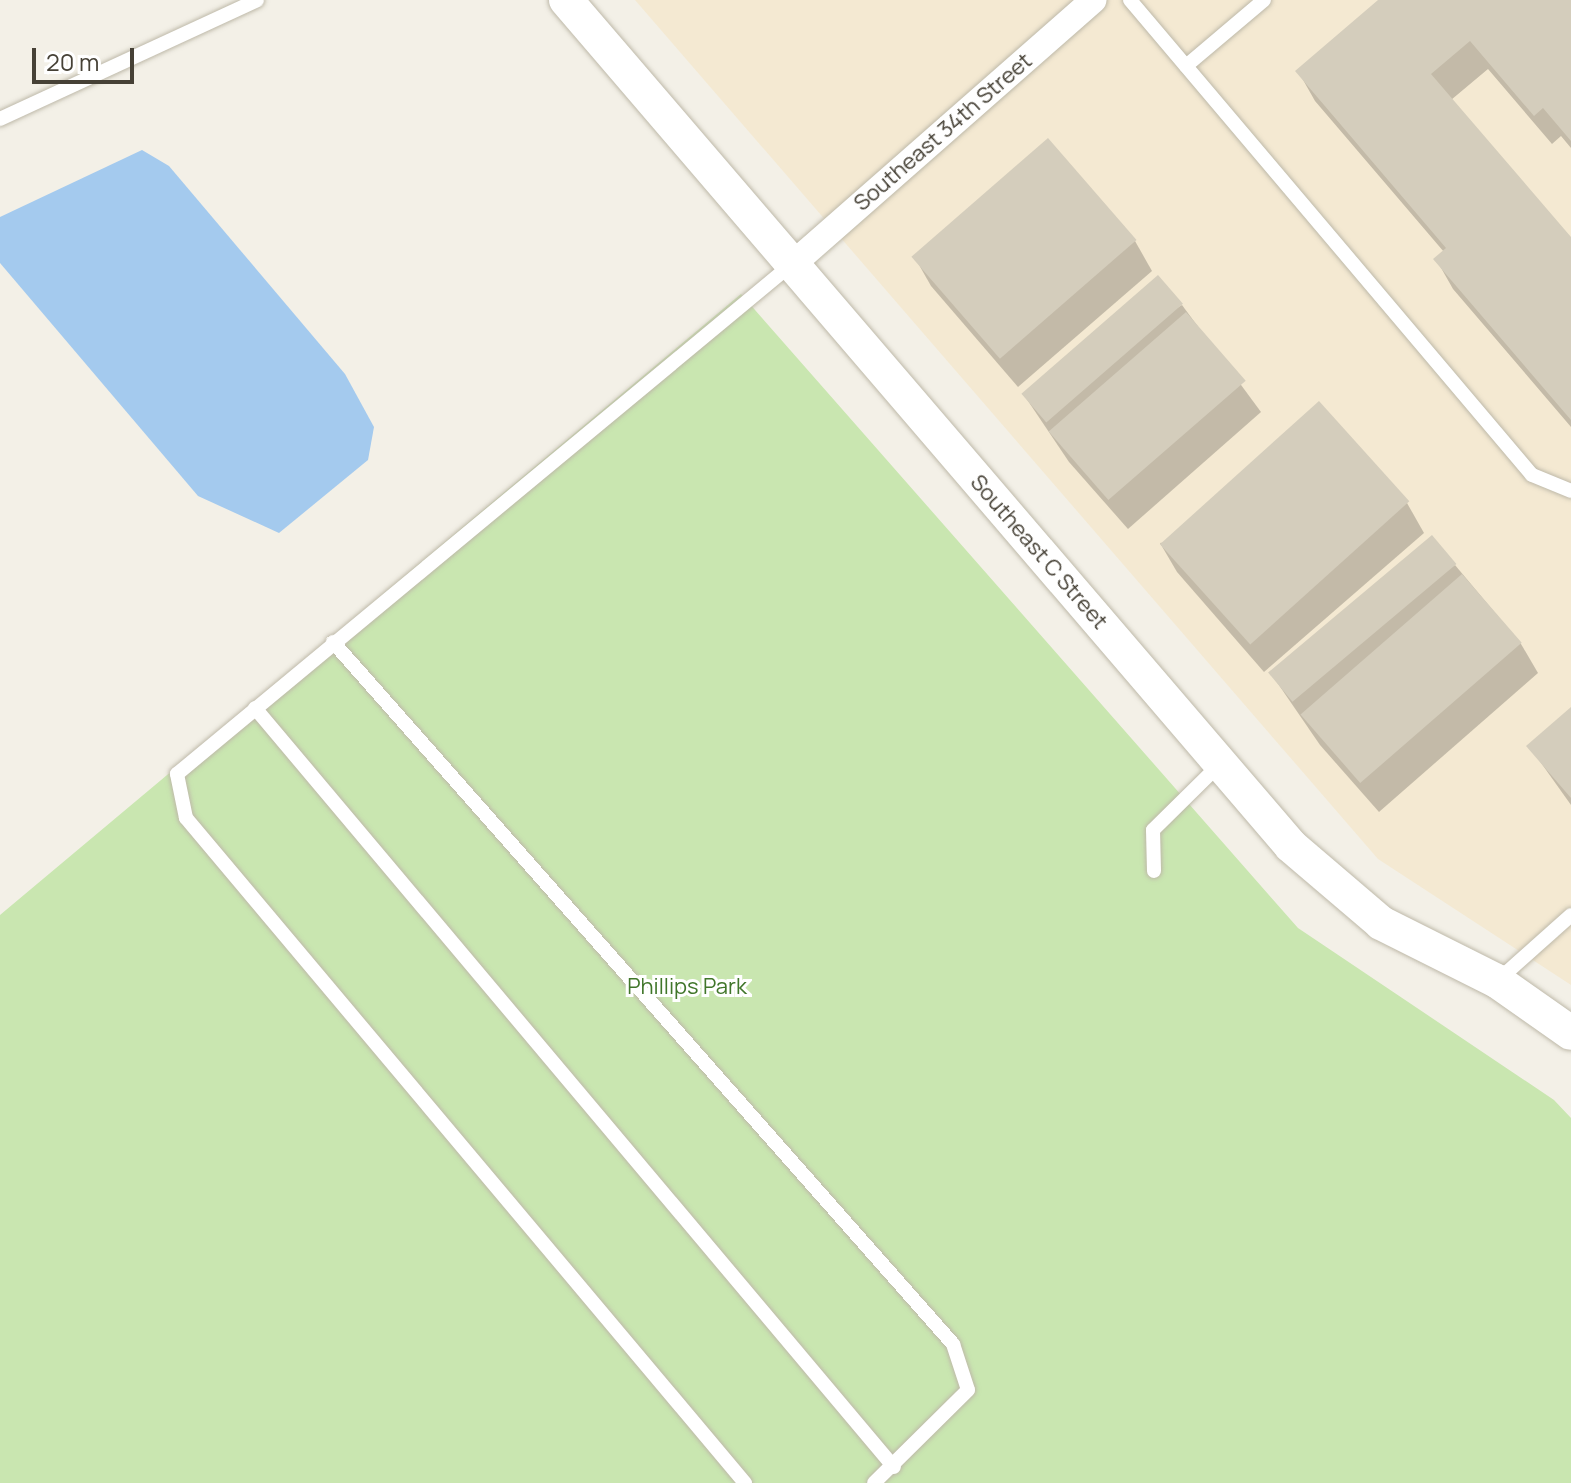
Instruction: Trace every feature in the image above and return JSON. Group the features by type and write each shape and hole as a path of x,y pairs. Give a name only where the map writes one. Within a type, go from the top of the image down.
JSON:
{"street":[{"name":"Southeast C Street","path":"566,0 1291,846 1381,923 1497,981 1571,1033"},
{"name":"Southeast 34th Street","path":"793,264 1093,0"}],"lane":[{"path":"0,119 257,0"},
{"path":"1130,0 1532,475 1571,491"},
{"path":"1186,66 1264,0"},
{"path":"745,1483 186,818 177,774 793,264"},
{"path":"333,642 953,1344 968,1390 894,1467 874,1483"},
{"path":"255,708 894,1467"},
{"path":"1154,871 1153,830 1220,763"},
{"path":"1497,981 1571,915"}],"shaded area":[{"path":"635,0 1571,0 1571,985 1378,859"}],"green space":[{"name":"Phillips Park","path":"741,294 1298,928 1554,1100 1571,1118 1571,1483 0,1483 0,915"}],"water":[{"path":"142,150 169,166 345,374 374,427 368,460 279,533 198,496 0,263 0,217"}],"building":[{"path":"1378,0 1571,0 1571,141 1543,108 1534,116 1470,41 1431,74 1571,237 1571,420 1433,259 1446,248 1295,71"},
{"path":"1048,138 1137,240 1000,359 911,257"},
{"path":"1158,275 1183,304 1046,422 1021,394"},
{"path":"1186,312 1246,381 1108,500 1049,431"},
{"path":"1319,401 1409,501 1250,645 1160,544"},
{"path":"1432,535 1456,564 1292,702 1268,673"},
{"path":"1462,574 1522,643 1360,783 1300,714"},
{"path":"1571,707 1571,798 1526,746"}]}
